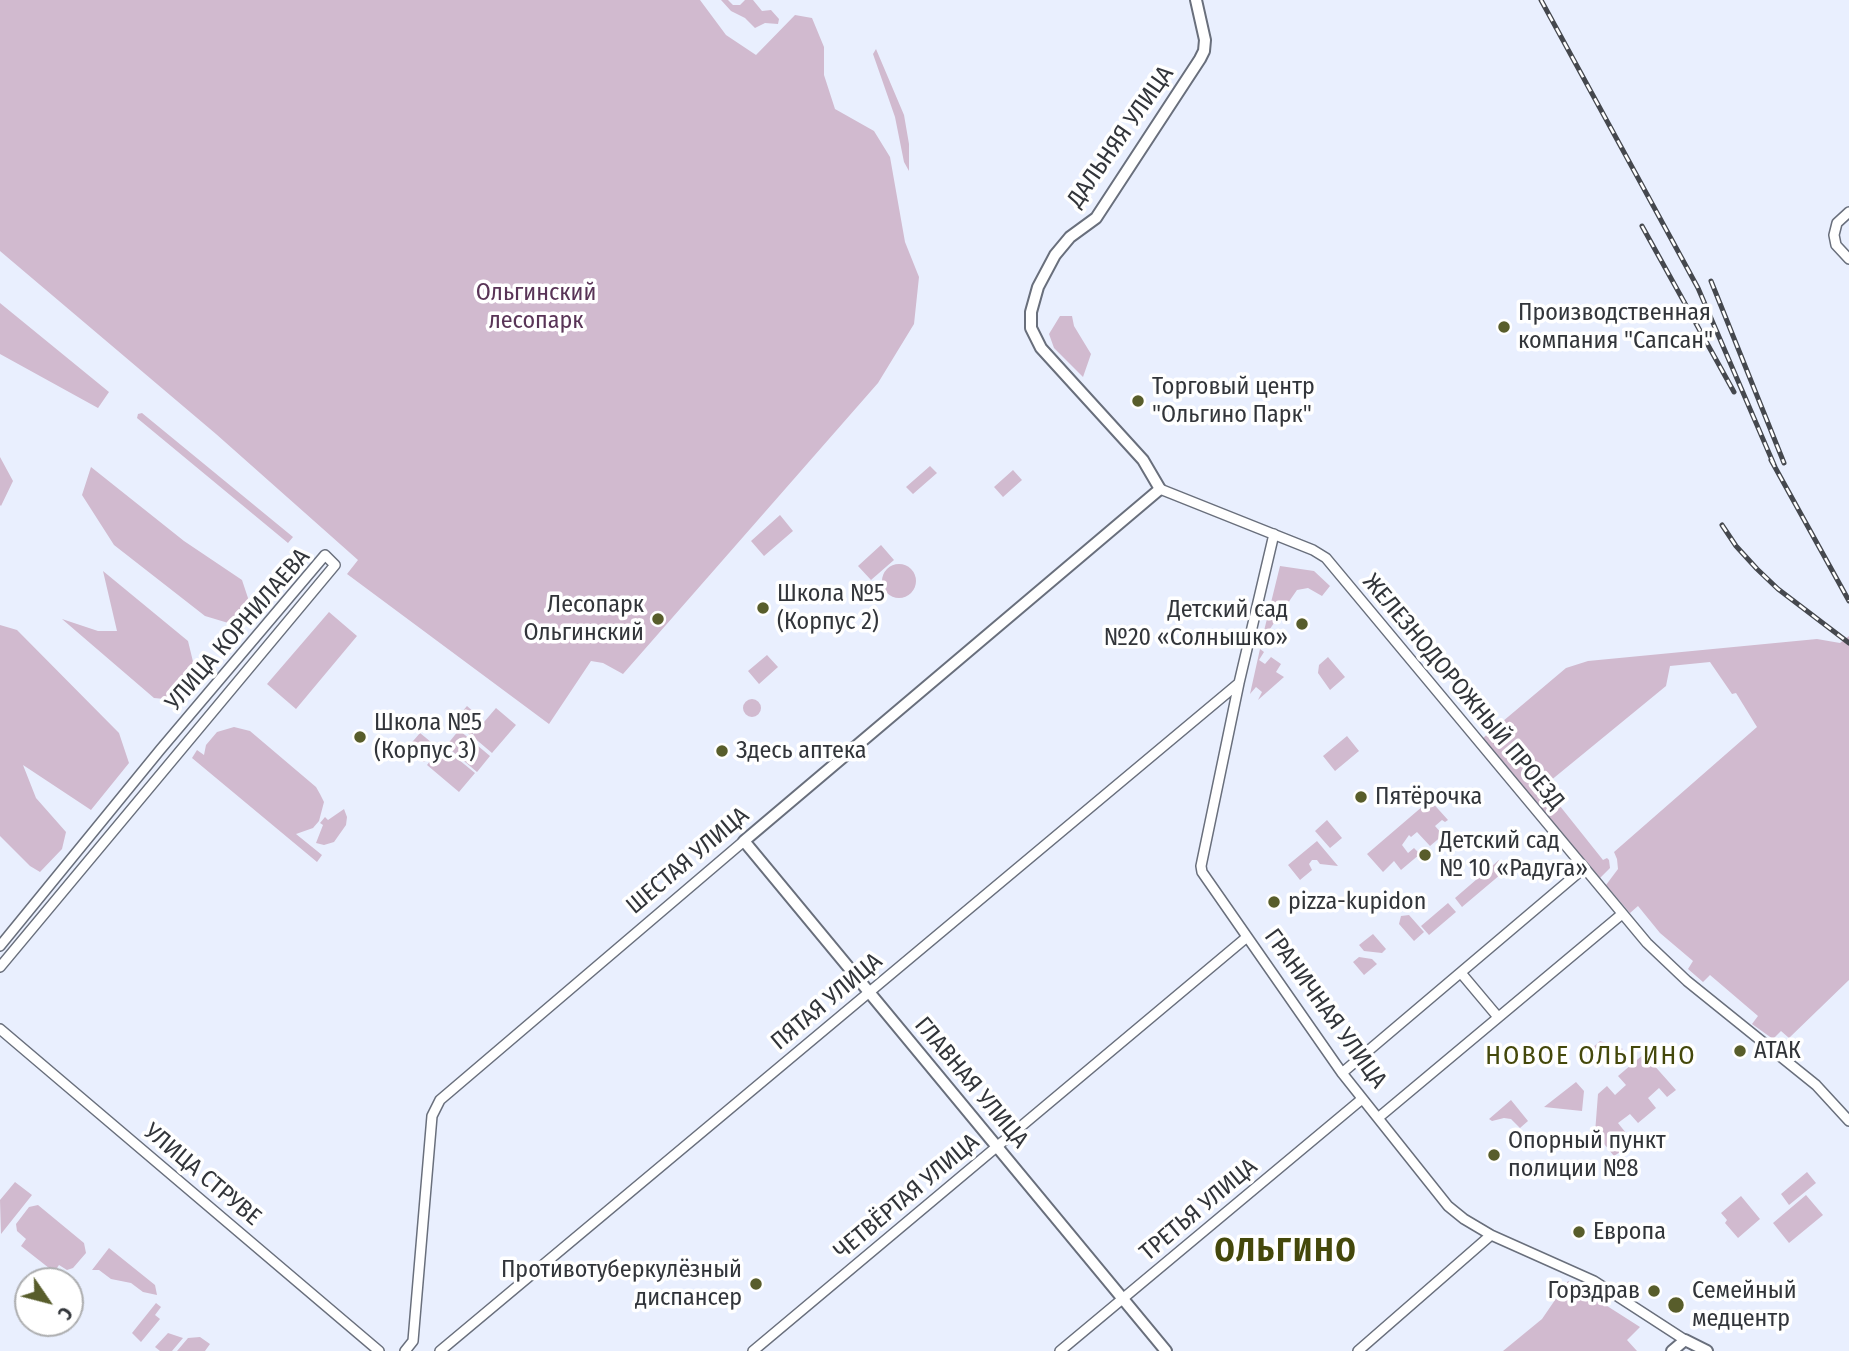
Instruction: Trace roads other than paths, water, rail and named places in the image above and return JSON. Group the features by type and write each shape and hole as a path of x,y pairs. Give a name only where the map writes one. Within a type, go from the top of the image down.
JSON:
{"street":[{"name":"ДАЛЬНЯЯ УЛИЦА","path":"1160,489 1143,460 1041,348 1031,328 1031,312 1038,287 1055,255 1070,237 1096,218 1200,59 1205,40 1196,0"},
{"path":"1849,212 1834,231 1836,245 1849,259"},
{"name":"ЖЕЛЕЗНОДОРОЖНЫЙ ПРОЕЗД","path":"1160,489 1320,553 1647,943 1687,981 1804,1075 1849,1121"},
{"name":"ШЕСТАЯ УЛИЦА","path":"405,1351 412,1342 432,1116 440,1100 1160,489"},
{"name":"ГРАНИЧНАЯ УЛИЦА","path":"1273,534 1239,683 1201,866 1202,873 1342,1073 1448,1206 1491,1236 1594,1281 1685,1340 1707,1351"},
{"name":"УЛИЦА КОРНИЛАЕВА","path":"0,946 325,555 335,565 0,967"},
{"name":"ПЯТАЯ УЛИЦА","path":"440,1351 1239,683"},
{"name":"ГЛАВНАЯ УЛИЦА","path":"744,841 1166,1351"},
{"path":"1342,1073 1584,868"},
{"path":"1378,1118 1622,914"},
{"name":"ЧЕТВЁРТАЯ УЛИЦА","path":"753,1351 1247,937"},
{"path":"1461,973 1499,1017"},
{"name":"УЛИЦА СТРУВЕ","path":"0,1029 379,1351"},
{"name":"ТРЕТЬЯ УЛИЦА","path":"1060,1351 1362,1099"},
{"path":"1359,1351 1491,1236"},
{"path":"1672,1351 1685,1340"}],"railway":[{"path":"1541,0 1698,288 1775,467"},
{"path":"1642,226 1734,392"},
{"path":"1711,281 1784,463"},
{"path":"1771,460 1849,601"},
{"path":"1722,525 1736,546 1778,589 1849,643"}],"place":[{"name":"Производственная компания \"Сапсан\"","path":"1504,327"},
{"name":"Торговый центр \"Ольгино Парк\"","path":"1138,401"},
{"name":"Школа №5 (Корпус 2)","path":"763,608"},
{"name":"Лесопарк Ольгинский","path":"658,619"},
{"name":"Детский сад №20 «Солнышко»","path":"1302,624"},
{"name":"Школа №5 (Корпус 3)","path":"360,737"},
{"name":"Здесь аптека","path":"722,751"},
{"name":"Пятёрочка","path":"1361,797"},
{"name":"Детский сад № 10 «Радуга»","path":"1425,855"},
{"name":"pizza-kupidon","path":"1274,902"},
{"name":"АТАК","path":"1740,1051"},
{"name":"Опорный пункт полиции №8","path":"1494,1155"},
{"name":"Европа","path":"1579,1232"},
{"name":"Противотуберкулёзный диспансер","path":"756,1284"},
{"name":"Горздрав","path":"1654,1291"},
{"name":"Семейный медцентр","path":"1676,1305"}],"district":[{"name":"НОВОЕ ОЛЬГИНО","path":"1591,1057"},
{"name":"ОЛЬГИНО","path":"1286,1252"}],"park label":[{"name":"Ольгинский лесопарк","path":"536,307"}]}
